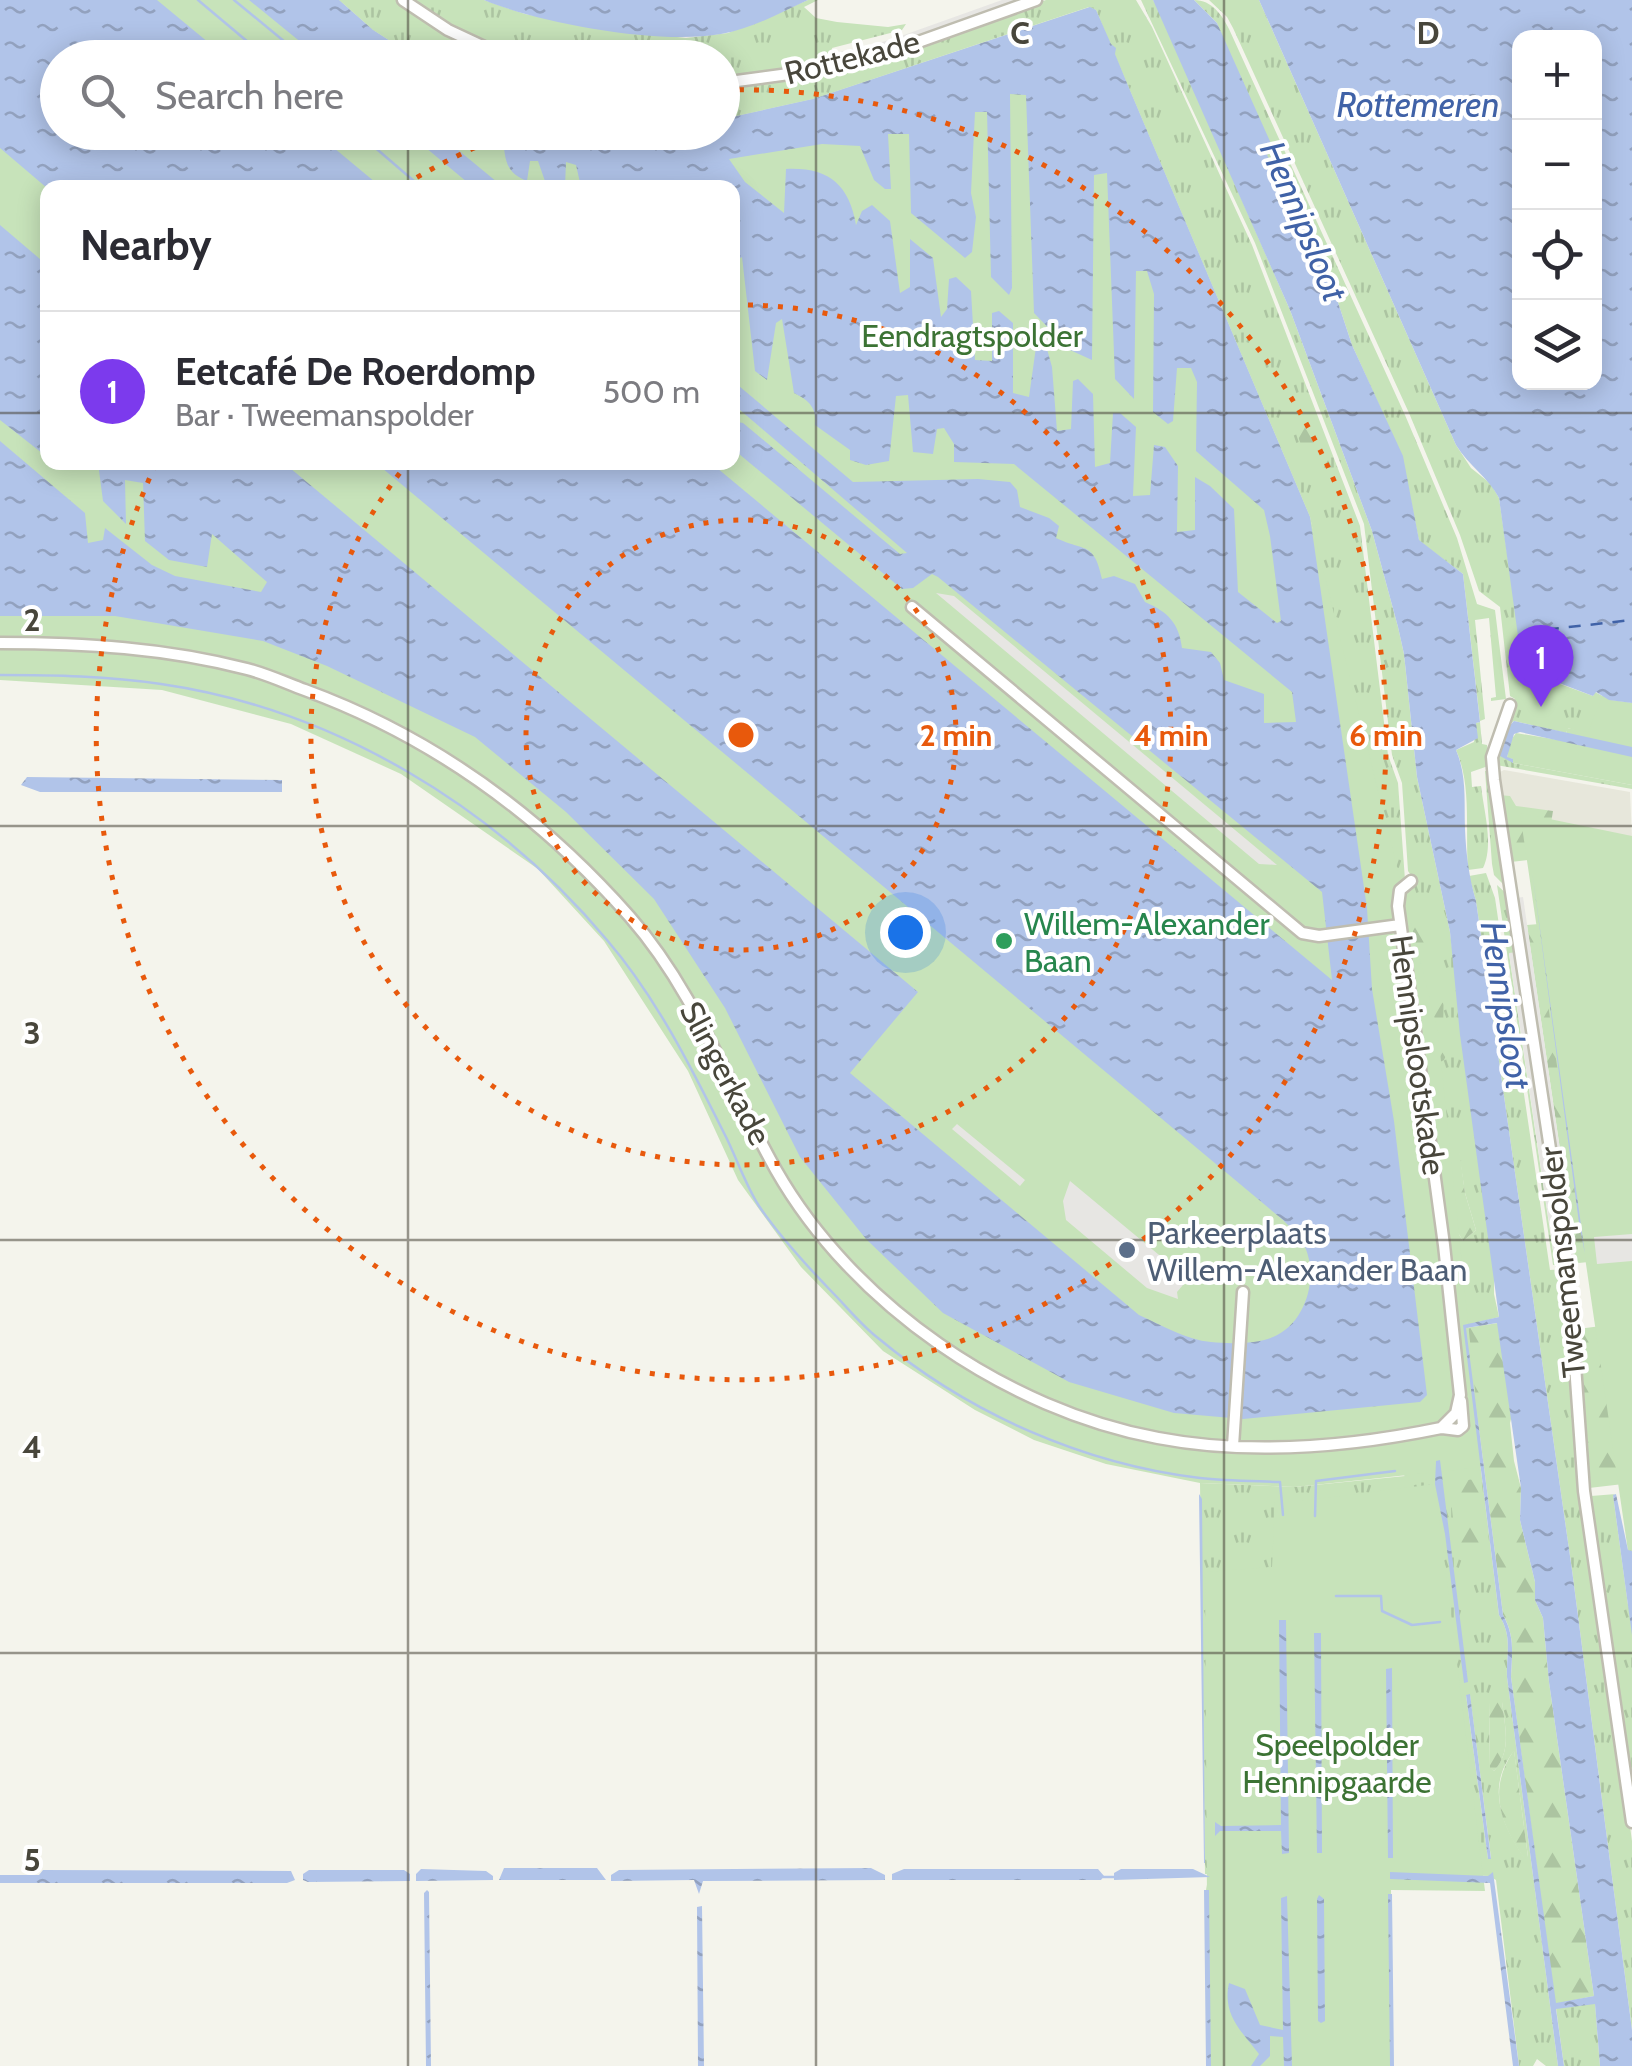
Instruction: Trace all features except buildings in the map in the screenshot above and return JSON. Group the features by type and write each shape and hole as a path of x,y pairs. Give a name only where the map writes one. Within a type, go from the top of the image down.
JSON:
{"street":[{"path":"403,0 469,40"},
{"name":"Rottekade","path":"740,81 811,71 893,50 1036,0"},
{"path":"912,606 1302,933 1318,936 1400,925"},
{"name":"Slingerkade","path":"0,643 128,647 252,670 389,725 480,779 572,855 632,919 663,960 692,1007 776,1170 822,1236 878,1296 942,1346 1045,1404 1159,1438 1233,1446 1313,1447 1441,1428"},
{"name":"Tweemanspolder","path":"1510,705 1492,756 1494,780 1568,1267 1584,1491 1632,1822"},
{"name":"Hennipslootskade","path":"1412,881 1400,890 1400,925 1460,1395 1456,1412 1441,1428"},
{"path":"1233,1446 1243,1292"},
{"path":"1441,1428 1458,1430 1463,1426 1460,1395"}],"shaded area":[{"path":"1002,0 1025,0 892,47 834,62 832,54 890,40"},
{"path":"936,593 954,596 1277,865 1259,864"},
{"path":"1504,770 1630,792 1632,837 1589,832 1515,809 1499,796 1496,774"},
{"path":"1523,897 1575,1252 1570,1253 1516,898"},
{"path":"1517,952 1562,1254 1554,1256 1509,953"},
{"path":"957,1124 1025,1180 1020,1186 952,1129"},
{"name":"Parkeerplaats Willem-Alexander Baan","path":"1070,1181 1188,1279 1177,1292 1178,1299 1147,1288 1066,1220 1063,1201"},
{"path":"1632,1234 1632,1261 1597,1264 1594,1237"}],"green space":[{"name":"Eendragtspolder","path":"0,0 339,0 389,40 40,40 40,150 740,150 740,115 813,99 1090,7 1096,10 1116,49 1310,517 1438,1032 1483,1467 1295,1487 1200,1483 1106,1464 1034,1440 975,1410 883,1351 801,1267 738,1180 688,1071 604,941 538,869 401,774 291,724 162,690 0,680"},
{"path":"339,0 397,0 466,40 389,40"},
{"path":"409,0 484,0 525,14 598,28 686,38 728,33 808,0 818,0 804,7 816,18 888,27 906,24 902,30 832,48 834,62 740,76 740,40 481,40 449,26"},
{"path":"1046,0 1136,0 1252,245 1360,526 1388,755 1398,783 1405,880 1412,877 1408,871 1402,783 1392,755 1364,524 1255,243 1141,0 1153,0 1159,10 1290,310 1372,531 1398,627 1417,777 1450,932 1499,1317 1463,1326 1499,1615 1507,1638 1507,1677 1558,2066 1546,2066 1537,2059 1533,2066 1519,2066 1496,1880 1489,1876 1391,1872 1206,1890 1209,1874 1205,1874 1200,1483 1295,1487 1405,1476 620,944 534,854 409,761 0,616 1315,540 1310,517 1096,10 1089,7 813,99 740,115 740,83 912,48","holes":["1455,1126 1465,1193 1476,1230 1463,1241 1446,1213","1466,1695 1470,1695 1491,1858 1488,1859","1489,1702 1502,1702 1506,1730 1503,1755 1494,1771 1490,1767","1514,1751 1528,1857 1524,1857 1509,1831 1500,1805 1501,1778"]},
{"path":"1194,0 1211,5 1229,29 1405,415 1457,538 1477,604 1495,610 1506,699 1491,701 1496,697 1489,618 1475,620 1485,719 1480,721 1463,574 1419,541 1402,456 1352,345 1326,266 1268,159 1217,23"},
{"path":"1209,0 1259,0 1456,445 1499,498 1522,654 1553,677 1552,681 1593,696 1595,692 1610,700 1632,703 1632,736 1582,733 1568,728 1566,733 1514,721 1508,726 1499,751 1513,763 1632,785 1632,789 1496,765 1496,751 1515,699 1510,696 1500,607 1479,591 1409,413 1233,28"},
{"path":"1297,415 1305,419 1334,471 1319,489 1293,421"},
{"path":"1603,695 1632,703 1632,785 1513,763 1513,759 1507,758 1509,743 1516,733 1565,741 1567,728 1588,732"},
{"path":"1480,722 1482,744 1487,745 1491,765 1471,772 1472,787 1481,786 1488,849 1483,868 1468,870 1466,793 1456,750 1474,742 1476,723"},
{"path":"1485,771 1491,771 1507,888 1494,875"},
{"path":"1499,795 1510,796 1516,806 1553,811 1535,859 1511,862"},
{"path":"1520,813 1632,836 1632,1551 1628,1551"},
{"path":"1486,873 1495,898 1550,1270 1564,1269 1596,1574 1632,1841 1632,2030 1572,1570 1476,901 1469,876"},
{"path":"1497,885 1509,896 1517,952 1509,954 1555,1265 1553,1265"},
{"path":"1409,902 1417,902 1435,932 1424,964 1409,922"},
{"path":"1539,924 1585,1253 1583,1218 1597,1261 1579,1263 1571,1259 1570,1253 1575,1251 1527,925"},
{"path":"1441,969 1443,1034 1448,1051 1444,1060 1432,1066 1420,978"},
{"path":"1456,1125 1465,1193 1476,1230 1463,1241 1446,1213 1439,1128"},
{"path":"1498,1323 1512,1415 1514,1461 1521,1488 1520,1520 1535,1582 1535,1600 1543,1618 1594,1996 1555,2004 1511,1677 1511,1638 1503,1615 1466,1328"},
{"path":"1601,1326 1632,1408 1632,1483 1589,1488 1577,1370 1578,1329"},
{"path":"1477,1444 1491,1557 1466,1557 1452,1512 1450,1483 1480,1478"},
{"name":"Speelpolder Hennipgaarde","path":"1435,1484 1485,1891 1391,1890 1393,2066 1208,2066 1205,1572 1272,1567 1275,1501"},
{"path":"1616,1494 1613,1495 1632,1614 1632,1780 1591,1496"},
{"path":"1502,1701 1505,1747 1494,1771 1490,1768 1489,1702"},
{"path":"1514,1750 1528,1857 1524,1858 1508,1831 1500,1805 1501,1778"},
{"path":"1595,2003 1600,2066 1564,2066 1556,2008"}],"water":[{"path":"0,0 157,0 205,40 40,40 40,150 336,150 373,180 40,182 0,148"},
{"path":"249,0 339,0 389,40 298,40"},
{"path":"484,0 808,0 732,32 666,37 568,24"},
{"path":"1153,0 1194,0 1217,23 1273,148 1267,155 1326,266 1352,345 1403,456 1419,540 1463,574 1480,722 1476,723 1478,738 1456,750 1463,779 1467,856 1572,1570 1632,2030 1632,2066 1600,2066 1595,2004 1556,2009 1564,2066 1558,2066 1507,1677 1507,1638 1499,1615 1463,1325 1499,1317 1460,1035 1450,932 1417,777 1398,627 1372,531 1290,310","holes":["1497,1323 1521,1488 1520,1520 1535,1582 1535,1600 1543,1618 1594,1996 1556,2003 1511,1677 1511,1638 1503,1615 1466,1328"]},
{"name":"Rottemeren","path":"1259,0 1632,0 1632,703 1609,700 1596,692 1593,696 1551,680 1552,677 1525,662 1499,498 1456,445"},
{"path":"1090,7 1096,10 1116,48 1129,88 1310,517 1367,908 1372,989 1394,1121 1427,1395 1420,1402 1243,1419 1174,1413 1069,1382 943,1313 866,1239 800,1157 725,1008 654,899 566,812 475,737 327,666 263,641 115,616 0,616 0,441 85,513 88,543 103,540 105,528 152,565 175,576 261,592 267,582 212,534 207,567 169,560 145,541 143,483 125,480 126,524 103,501 99,470 292,470 918,992 850,1073 1139,1315 1183,1335 1211,1342 1259,1341 1285,1330 1302,1309 1310,1269 1303,1243 1283,1220 384,470 719,470 1332,980 1322,892 938,577 932,574 913,588 902,589 740,455 740,422 900,554 907,553 740,410 740,387 853,482 1010,482 1017,490 1020,507 1059,526 1056,538 1092,553 1102,579 1114,576 1135,584 1145,602 1171,619 1182,648 1211,652 1220,663 1224,680 1264,694 1264,723 1296,722 1292,692 1014,464 954,462 954,444 944,428 937,429 933,454 913,452 908,395 896,396 889,461 866,465 850,460 850,450 815,425 811,405 794,393 782,319 776,323 767,380 755,371 740,258 740,180 579,180 576,165 566,162 565,180 545,180 538,161 530,161 525,180 510,169 506,160 504,150 740,150 740,115 813,99","holes":["1010,94 1026,95 1034,313 1070,350 1092,360 1094,175 1107,173 1115,379 1134,399 1136,271 1147,271 1154,294 1153,412 1168,424 1173,421 1177,368 1191,368 1197,382 1196,451 1264,510 1281,621 1277,623 1238,592 1234,509 1195,477 1195,530 1177,532 1178,466 1165,447 1154,445 1150,495 1133,496 1136,427 1120,413 1113,413 1110,463 1095,467 1093,394 1078,379 1073,381 1071,429 1057,431 1047,349 1036,347 1029,397 1013,393 1013,323 999,311 992,313 992,361 975,360 971,291 956,277 949,279 947,309 941,317 933,258 910,239 910,287 900,293 890,221 872,205 862,211 856,225 848,199 834,181 814,171 786,169 784,213 745,182 729,159 822,144 860,146 874,180 891,189 888,134 909,134 911,213 965,258 972,252 976,217 971,193 975,112 987,112 991,277 1009,295"]},
{"path":"428,150 458,150 495,180 465,180"},
{"path":"0,225 40,259 40,451 0,420"},
{"path":"1514,721 1632,747 1632,757 1520,732 1514,734 1507,757 1513,763 1500,756 1500,752"},
{"path":"27,777 282,780 282,792 40,792 21,785"},
{"path":"1532,871 1585,1254 1579,1223"},
{"path":"1440,1460 1468,1682 1464,1683 1435,1484 1436,1461"},
{"path":"1199,1494 1202,1499 1205,1863 1204,1863"},
{"path":"1616,1494 1628,1550 1632,1551 1632,1635 1613,1495"},
{"path":"1279,1620 1286,1620 1289,1853 1282,1854 1281,1831 1220,1831 1215,1836 1215,1822 1221,1826 1281,1825"},
{"path":"1314,1633 1321,1633 1322,1853 1317,1853"},
{"path":"1392,1668 1393,1858 1388,1858 1386,1669"},
{"path":"1470,1694 1491,1859 1466,1695"},
{"path":"504,1868 597,1868 606,1880 499,1880"},
{"path":"871,1868 885,1875 885,1880 703,1881 699,1894 694,1880 611,1881 611,1875 619,1870"},
{"path":"421,1869 486,1871 493,1880 416,1881"},
{"path":"904,1869 1098,1869 1104,1876 1101,1880 892,1880 892,1874"},
{"path":"1121,1869 1193,1869 1210,1877 1114,1880 1114,1873"},
{"path":"43,1870 291,1871 295,1880 0,1883 0,1875 39,1875"},
{"path":"309,1870 404,1870 410,1874 410,1881 308,1882 303,1880 303,1874"},
{"path":"1390,1872 1488,1876 1493,1872 1519,2066 1513,2066 1490,1883 1390,1879"},
{"path":"1204,1890 1209,1890 1211,2066 1206,2066"},
{"path":"429,1892 431,2066 426,2066"},
{"path":"1388,1894 1392,1894 1394,2066 1390,2066"},
{"path":"1319,1895 1324,1899 1325,2021 1321,2023 1318,2021"},
{"path":"1287,1896 1292,2066 1284,2066 1283,2037 1270,2036 1270,2056 1260,2066 1251,2066 1259,2054 1231,2013 1229,1983 1245,1989 1260,2025 1283,2030 1281,1898"},
{"path":"702,1906 704,2066 698,2066 697,1907"}],"waterway":[{"path":"198,0 246,40"},
{"path":"234,0 283,40"},
{"path":"378,150 413,180"},
{"path":"0,675 121,679 225,697 288,716 349,741 463,807 515,847 563,892 625,962 685,1058 759,1206 803,1262 872,1333 950,1390 989,1412 1070,1447 1156,1471 1210,1479 1280,1482 1283,1515"},
{"path":"1315,1516 1316,1481 1395,1471"},
{"path":"1336,1596 1381,1596 1382,1611 1412,1625 1440,1622"},
{"path":"1100,1877 1117,1877"}],"ferry route":[{"path":"1525,632 1632,620"}],"place":[{"name":"Eetcafé De Roerdomp","path":"1541,707"},
{"name":"Willem-Alexander Baan","path":"1004,941"},
{"name":"Parkeerplaats Willem-Alexander Baan","path":"1127,1250"}],"water label":[{"name":"Hennipsloot","path":"1304,221"},
{"name":"Hennipsloot","path":"1506,1005"}]}
